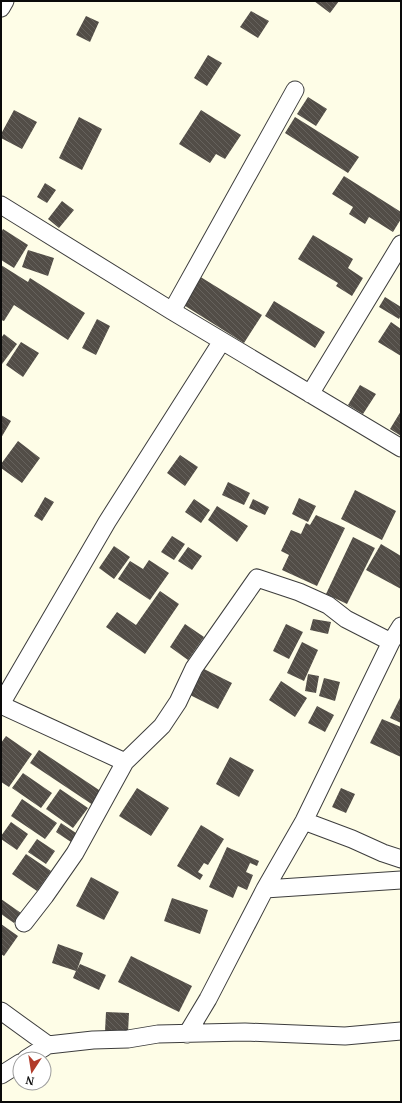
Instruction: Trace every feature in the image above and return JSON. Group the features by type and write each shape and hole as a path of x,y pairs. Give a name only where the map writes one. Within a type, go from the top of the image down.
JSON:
{"street":[{"path":"1,8 5,1"},
{"path":"172,311 295,90"},
{"path":"1,205 172,311 401,448"},
{"path":"310,394 401,244"},
{"path":"125,762 1,704 107,522 222,341"},
{"path":"24,923 75,853 125,762 162,726 178,702 194,668 257,578 299,592 328,605 346,619 391,642"},
{"path":"187,1034 208,999 265,889 304,822 391,642 401,626"},
{"path":"304,822 352,839 383,853 401,859"},
{"path":"265,889 401,880"},
{"path":"1,1012 48,1045"},
{"path":"39,1051 48,1045 93,1040 128,1039 158,1034 245,1032 345,1036 401,1031"},
{"path":"1,1075 12,1068"}],"building":[{"path":"314,1 339,1 330,13"},
{"path":"251,11 269,21 258,38 240,27"},
{"path":"86,16 99,22 90,42 76,35"},
{"path":"208,55 222,63 207,86 194,78"},
{"path":"308,97 327,109 316,126 297,114"},
{"path":"14,110 37,122 22,149 1,138 1,134"},
{"path":"201,110 241,135 225,159 216,154 210,163 179,144"},
{"path":"79,117 102,129 82,170 59,158"},
{"path":"295,117 359,157 348,173 285,133"},
{"path":"344,176 401,212 401,219 393,232 369,217 365,224 349,214 353,207 332,194"},
{"path":"45,183 56,190 47,203 37,197"},
{"path":"62,201 74,210 59,228 48,219"},
{"path":"3,229 28,245 14,268 1,260 1,232"},
{"path":"313,235 353,259 348,268 363,278 352,296 336,286 338,283 298,259"},
{"path":"28,250 54,258 48,276 22,267"},
{"path":"1,265 28,282 30,278 85,313 68,340 14,305 4,321 1,320"},
{"path":"199,276 262,315 244,343 182,304"},
{"path":"385,297 401,307 401,315 399,319 379,307"},
{"path":"274,301 325,332 315,348 265,316"},
{"path":"97,319 110,326 96,355 82,348"},
{"path":"391,322 401,329 401,356 378,342"},
{"path":"4,334 17,344 2,364 1,338"},
{"path":"21,342 39,353 23,377 6,365"},
{"path":"360,385 376,394 363,414 348,405"},
{"path":"401,411 401,436 390,429"},
{"path":"1,415 11,421 1,438"},
{"path":"18,441 40,458 22,483 1,468 1,464"},
{"path":"180,455 198,467 185,486 167,473"},
{"path":"228,482 250,493 244,505 222,495"},
{"path":"355,490 396,511 382,540 341,519"},
{"path":"45,497 54,502 42,521 34,516"},
{"path":"299,498 316,506 308,522 292,514"},
{"path":"194,499 210,510 201,523 185,512"},
{"path":"253,499 269,507 265,515 249,508"},
{"path":"217,506 248,526 237,542 208,520"},
{"path":"316,515 345,528 317,586 282,570 289,555 281,551 291,530 301,534 306,523 310,525"},
{"path":"172,536 185,544 174,560 161,552"},
{"path":"353,537 375,548 347,604 326,594"},
{"path":"381,544 401,556 401,589 366,570"},
{"path":"114,546 130,557 114,579 99,568"},
{"path":"188,547 202,556 192,570 178,561"},
{"path":"149,560 169,573 150,600 118,579 130,561 143,569"},
{"path":"160,591 179,604 145,654 106,627 117,612 136,625"},
{"path":"313,619 331,622 328,634 310,630"},
{"path":"185,624 204,637 188,660 170,647"},
{"path":"286,624 303,632 289,659 273,651"},
{"path":"302,642 318,650 304,681 287,673"},
{"path":"204,669 232,683 218,709 190,695"},
{"path":"308,674 319,676 316,693 305,691"},
{"path":"324,678 340,682 335,701 319,696"},
{"path":"281,681 307,698 295,717 269,700"},
{"path":"400,698 401,699 401,723 390,718"},
{"path":"317,706 334,715 325,732 308,723"},
{"path":"382,719 401,727 401,757 370,743"},
{"path":"6,736 32,754 9,787 1,782 1,743"},
{"path":"39,750 102,792 93,805 30,763"},
{"path":"230,757 254,770 239,797 216,784"},
{"path":"23,773 52,793 41,808 12,788"},
{"path":"137,788 169,808 151,836 119,816"},
{"path":"341,788 355,794 346,813 332,807"},
{"path":"60,789 88,808 73,828 46,809"},
{"path":"22,799 57,823 45,839 11,816"},
{"path":"11,822 28,834 17,850 1,839 1,836"},
{"path":"61,823 76,833 71,842 56,832"},
{"path":"201,825 224,839 208,865 204,863 198,872 203,875 200,880 177,866"},
{"path":"37,839 55,851 46,864 28,852"},
{"path":"227,847 259,861 257,866 250,863 246,872 253,875 247,890 238,886 233,898 209,887"},
{"path":"26,854 51,871 37,891 12,874"},
{"path":"91,877 119,892 104,920 76,906"},
{"path":"172,898 208,910 200,934 164,921"},
{"path":"1,899 21,913 14,923 1,914"},
{"path":"1,924 18,936 4,956 1,954"},
{"path":"58,944 83,953 77,970 80,964 106,975 99,990 73,978 76,971 52,963"},
{"path":"131,956 192,986 179,1012 118,982"},
{"path":"106,1012 129,1013 128,1033 105,1031"}]}
